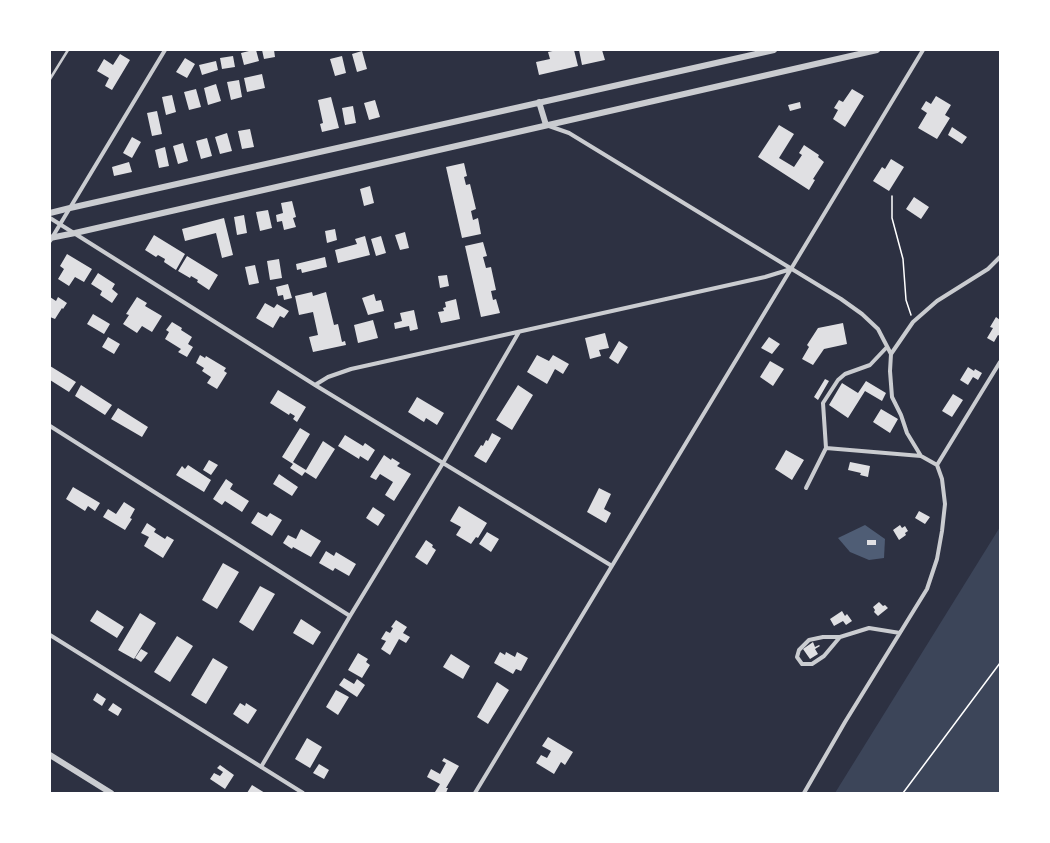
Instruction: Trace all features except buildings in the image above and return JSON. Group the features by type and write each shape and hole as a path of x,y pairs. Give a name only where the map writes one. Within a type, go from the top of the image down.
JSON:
{"street":[{"path":"51,239 165,50"},
{"path":"50,213 774,50"},
{"path":"51,239 877,50"},
{"path":"476,793 922,50"},
{"path":"539,102 546,125"},
{"path":"546,125 569,132 841,298 862,314 878,329 891,354"},
{"path":"50,218 315,385 612,566"},
{"path":"921,456 907,433 901,415 892,396 890,371 891,354 913,322 937,301 988,269 1000,257"},
{"path":"315,385 328,377 351,369 765,277 791,268"},
{"path":"261,767 350,616 443,463 519,332"},
{"path":"806,488 826,448 823,403 838,380 846,374 870,365 887,347"},
{"path":"937,465 1000,362"},
{"path":"50,426 350,616"},
{"path":"804,793 844,722 927,589 936,559 942,531 945,504 942,479 937,465 921,456 826,448"},
{"path":"840,637 824,656 812,664 802,664 797,657 799,650 809,640 823,637 840,637 868,628 900,633"},
{"path":"50,634 303,793"},
{"path":"50,755 111,793"}],"lane":[{"path":"50,79 68,50"}],"path":[{"path":"892,196 892,218 903,259 906,300 913,322"},
{"path":"903,793 1000,663"}],"shaded area":[{"path":"865,525 885,539 884,558 869,560 850,552 838,538"},
{"path":"1000,527 1000,793 835,793"}]}
